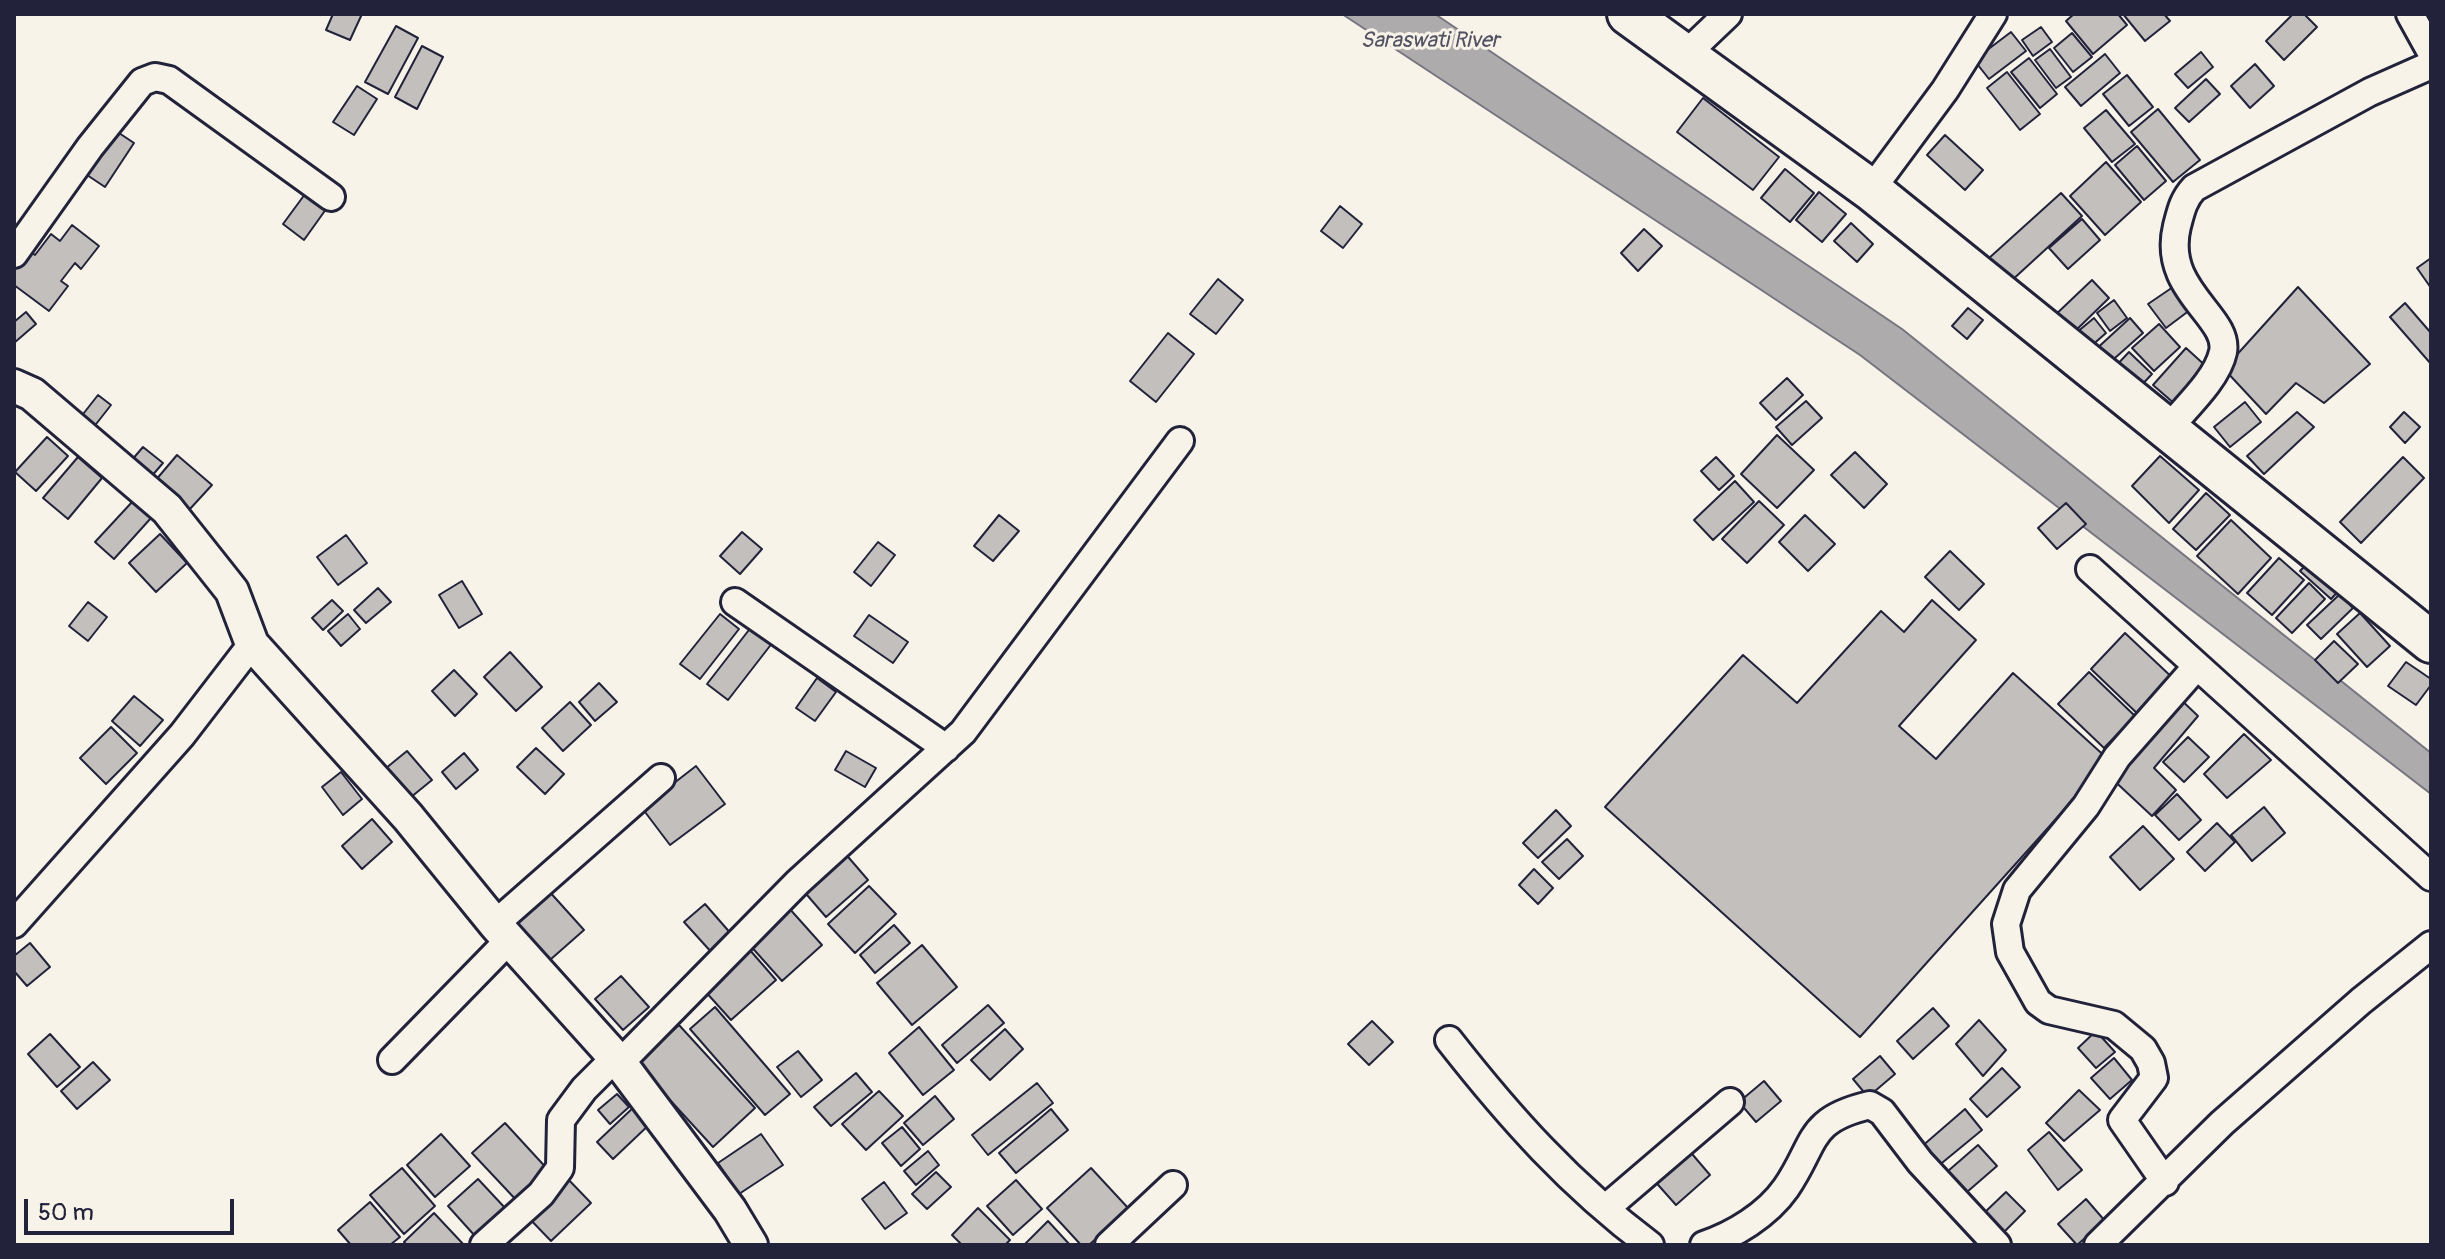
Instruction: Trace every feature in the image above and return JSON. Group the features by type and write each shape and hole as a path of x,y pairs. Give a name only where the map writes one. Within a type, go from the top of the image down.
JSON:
{"main road":[{"path":"1628,14 1871,190 2431,642"}],"street":[{"path":"1685,55 1728,14"},
{"path":"1871,190 1945,90 1993,14"},
{"path":"2410,14 2431,52"},
{"path":"2166,431 2220,365 2224,347 2220,331 2185,286 2172,247 2185,198 2194,188 2370,92 2431,65"},
{"path":"14,254 90,147 142,82 155,77 169,80 331,197"},
{"path":"14,386 32,394 167,509 232,591 252,644 408,817 503,932 618,1060 730,1210 751,1245"},
{"path":"485,1245 541,1194 560,1168 561,1120 584,1089 618,1060 798,882 963,732 1180,441"},
{"path":"2090,569 2431,877"},
{"path":"735,602 946,748"},
{"path":"14,924 182,735 252,644"},
{"path":"2165,1182 2122,1120 2154,1078 2151,1063 2143,1049 2114,1025 2049,1010 2038,1002 2010,952 2006,924 2017,890 2086,806 2117,757 2197,666"},
{"path":"392,1060 503,932 661,778"},
{"path":"2098,1245 2222,1123 2361,1001 2431,945"},
{"path":"1449,1040 1511,1120 1650,1245"},
{"path":"1606,1208 1730,1102"},
{"path":"1704,1245 1725,1238 1767,1210 1786,1188 1815,1132 1831,1118 1870,1105 1882,1112 1920,1162 1997,1245"},
{"path":"1109,1245 1173,1185"}],"water":[{"name":"Saraswati River","path":"1342,14 1435,14 1902,329 2431,753 2431,794 1860,355"}],"building":[{"path":"333,14 362,14 350,40 326,30"},
{"path":"2074,14 2118,14 2127,25 2093,54 2066,21"},
{"path":"2123,14 2164,14 2170,21 2145,41"},
{"path":"2293,14 2304,14 2317,27 2284,60 2266,41"},
{"path":"396,26 418,38 388,94 365,82"},
{"path":"2041,27 2052,42 2033,56 2022,40"},
{"path":"2011,32 2026,51 1989,79 1974,60"},
{"path":"2072,33 2092,57 2073,72 2054,48"},
{"path":"422,46 443,57 417,109 395,97"},
{"path":"2050,49 2071,77 2056,88 2035,60"},
{"path":"2201,52 2213,67 2188,88 2175,74"},
{"path":"2105,54 2120,73 2081,106 2065,87"},
{"path":"2029,58 2057,94 2040,108 2011,72"},
{"path":"2255,64 2274,86 2250,108 2231,86"},
{"path":"2007,72 2040,114 2020,130 1987,88"},
{"path":"2127,75 2153,107 2129,126 2103,94"},
{"path":"2206,79 2220,94 2189,122 2175,108"},
{"path":"357,86 377,99 354,135 333,122"},
{"path":"1703,98 1779,157 1753,190 1677,132"},
{"path":"2158,109 2200,160 2173,182 2131,132"},
{"path":"2106,110 2135,144 2112,162 2084,128"},
{"path":"110,127 134,143 105,187 81,171"},
{"path":"1945,135 1983,170 1965,190 1927,155"},
{"path":"2137,146 2166,181 2144,200 2115,165"},
{"path":"2106,162 2141,202 2105,235 2070,196"},
{"path":"1785,169 1814,193 1790,222 1761,198"},
{"path":"308,190 329,205 304,240 283,224"},
{"path":"1819,192 1846,214 1822,242 1796,220"},
{"path":"2061,193 2082,216 2010,282 1988,259"},
{"path":"1340,206 1362,224 1343,248 1321,231"},
{"path":"2082,219 2100,240 2068,269 2049,248"},
{"path":"1851,223 1873,244 1857,262 1834,241"},
{"path":"72,225 99,246 81,269 75,263 61,281 68,286 49,311 14,285 14,262 25,248 35,255 51,234 60,241"},
{"path":"1644,229 1662,246 1638,271 1621,253"},
{"path":"2431,258 2431,288 2417,268"},
{"path":"1218,279 1243,300 1216,334 1190,314"},
{"path":"2092,280 2109,298 2069,337 2051,319"},
{"path":"2173,287 2190,310 2166,328 2148,304"},
{"path":"2298,287 2370,364 2324,403 2296,383 2266,414 2224,369"},
{"path":"2114,300 2127,318 2110,331 2097,313"},
{"path":"2405,303 2431,333 2431,364 2390,317"},
{"path":"1968,308 1983,320 1967,339 1952,326"},
{"path":"26,312 36,324 14,343 14,322"},
{"path":"2094,318 2106,333 2089,348 2076,333"},
{"path":"2130,318 2143,333 2106,366 2093,352"},
{"path":"2159,324 2180,347 2154,371 2132,348"},
{"path":"1168,333 1194,354 1156,402 1130,381"},
{"path":"2186,348 2208,368 2176,405 2153,385"},
{"path":"2129,352 2152,374 2136,391 2113,369"},
{"path":"1787,378 1803,395 1776,420 1760,403"},
{"path":"98,395 111,405 93,428 80,418"},
{"path":"1806,401 1822,418 1792,445 1776,427"},
{"path":"2245,402 2261,422 2230,447 2214,427"},
{"path":"2297,412 2314,427 2264,474 2247,456"},
{"path":"2404,412 2420,427 2405,443 2390,427"},
{"path":"1777,435 1814,470 1777,508 1741,474"},
{"path":"47,437 68,456 36,491 15,472"},
{"path":"143,447 163,463 150,478 131,461"},
{"path":"1855,452 1887,484 1864,508 1831,475"},
{"path":"177,455 212,485 189,510 155,481"},
{"path":"2160,456 2199,490 2169,523 2132,486"},
{"path":"78,457 102,478 68,519 43,498"},
{"path":"1716,457 1734,476 1719,490 1701,471"},
{"path":"2403,457 2424,478 2361,543 2340,522"},
{"path":"1735,481 1754,502 1713,540 1694,520"},
{"path":"2206,493 2230,515 2196,550 2173,529"},
{"path":"133,501 151,518 114,559 95,542"},
{"path":"1759,501 1784,525 1747,563 1722,539"},
{"path":"2066,503 2086,524 2057,549 2038,528"},
{"path":"999,515 1019,531 993,561 974,546"},
{"path":"1805,515 1835,544 1808,571 1779,542"},
{"path":"2231,520 2271,558 2238,594 2197,556"},
{"path":"742,532 762,549 740,574 720,556"},
{"path":"160,534 187,563 156,592 129,563"},
{"path":"346,535 367,563 338,585 317,557"},
{"path":"878,542 895,555 871,586 854,572"},
{"path":"1950,551 1984,584 1959,610 1925,577"},
{"path":"2317,553 2348,581 2331,599 2300,571"},
{"path":"2279,558 2304,580 2272,615 2247,593"},
{"path":"462,581 482,614 459,628 439,595"},
{"path":"2309,583 2325,599 2292,633 2276,618"},
{"path":"378,588 391,602 366,623 354,610"},
{"path":"2340,594 2353,608 2321,639 2307,625"},
{"path":"332,600 343,611 323,630 312,618"},
{"path":"1932,600 1976,640 1899,726 1936,759 2013,673 2109,760 1860,1037 1605,807 1743,655 1797,703 1881,611 1904,632"},
{"path":"88,602 107,617 88,641 69,626"},
{"path":"2360,613 2390,646 2367,667 2337,634"},
{"path":"348,614 360,629 341,646 328,631"},
{"path":"720,614 739,629 700,679 680,664"},
{"path":"869,615 908,642 893,663 854,636"},
{"path":"752,626 773,642 728,700 707,684"},
{"path":"2125,633 2177,682 2143,719 2091,669"},
{"path":"2334,641 2358,664 2338,683 2315,660"},
{"path":"510,652 542,687 516,711 484,677"},
{"path":"2406,662 2431,679 2431,685 2416,705 2388,686"},
{"path":"454,670 477,694 455,716 432,691"},
{"path":"2089,672 2135,716 2104,748 2058,704"},
{"path":"817,678 836,692 815,721 796,708"},
{"path":"599,683 617,702 595,721 579,702"},
{"path":"134,696 163,720 140,746 112,721"},
{"path":"2177,696 2198,716 2154,768 2176,790 2152,816 2108,775"},
{"path":"570,702 591,725 563,751 542,728"},
{"path":"111,727 137,753 106,784 80,758"},
{"path":"2244,734 2271,760 2227,798 2204,774"},
{"path":"2188,737 2209,757 2184,782 2163,762"},
{"path":"536,748 564,774 545,794 517,767"},
{"path":"407,751 432,780 405,802 380,773"},
{"path":"846,751 876,768 865,787 835,770"},
{"path":"464,753 478,770 456,789 442,772"},
{"path":"696,766 725,804 670,845 642,808"},
{"path":"341,772 362,799 343,815 322,787"},
{"path":"2177,794 2201,820 2179,840 2155,815"},
{"path":"2264,807 2285,833 2252,861 2231,835"},
{"path":"1556,810 1571,826 1538,858 1523,843"},
{"path":"372,819 392,842 362,869 342,846"},
{"path":"2217,823 2235,842 2205,871 2187,852"},
{"path":"2143,826 2174,859 2140,890 2110,857"},
{"path":"1567,839 1583,856 1559,879 1542,862"},
{"path":"843,851 868,880 826,917 801,888"},
{"path":"1534,869 1553,888 1538,904 1519,885"},
{"path":"869,886 896,914 855,953 828,924"},
{"path":"548,890 584,930 542,967 506,927"},
{"path":"705,904 733,936 713,954 684,922"},
{"path":"788,907 822,945 782,981 748,943"},
{"path":"894,925 910,943 875,973 860,955"},
{"path":"30,943 50,967 27,986 14,971 14,956"},
{"path":"922,945 957,987 912,1025 877,983"},
{"path":"749,949 776,980 731,1020 704,990"},
{"path":"621,976 649,1007 623,1030 595,999"},
{"path":"988,1005 1004,1023 957,1063 942,1045"},
{"path":"715,1007 790,1094 765,1115 690,1029"},
{"path":"1933,1008 1949,1026 1913,1059 1897,1041"},
{"path":"1979,1020 2006,1050 1983,1076 1956,1044"},
{"path":"1372,1021 1393,1042 1369,1065 1348,1044"},
{"path":"679,1025 755,1108 713,1147 637,1064"},
{"path":"919,1027 954,1070 923,1095 889,1053"},
{"path":"1005,1029 1023,1049 990,1080 971,1060"},
{"path":"2096,1031 2115,1052 2096,1068 2078,1048"},
{"path":"50,1034 80,1067 57,1087 28,1054"},
{"path":"798,1051 822,1080 801,1097 777,1067"},
{"path":"1880,1056 1895,1074 1868,1097 1853,1079"},
{"path":"2114,1058 2132,1080 2110,1099 2091,1078"},
{"path":"93,1062 110,1080 77,1109 61,1091"},
{"path":"2002,1068 2020,1087 1987,1117 1970,1099"},
{"path":"856,1073 872,1092 831,1126 814,1107"},
{"path":"1764,1081 1781,1101 1756,1122 1739,1102"},
{"path":"1037,1083 1053,1103 988,1155 972,1135"},
{"path":"2079,1090 2100,1110 2064,1141 2046,1123"},
{"path":"879,1091 903,1116 866,1150 842,1124"},
{"path":"617,1094 629,1107 610,1124 598,1110"},
{"path":"935,1096 954,1119 923,1145 904,1123"},
{"path":"636,1105 652,1122 613,1159 597,1142"},
{"path":"1051,1109 1068,1130 1016,1173 999,1153"},
{"path":"1965,1109 1982,1130 1937,1167 1920,1148"},
{"path":"505,1123 551,1173 519,1203 472,1153"},
{"path":"902,1127 920,1149 901,1166 882,1143"},
{"path":"2049,1132 2082,1170 2058,1190 2028,1150"},
{"path":"441,1134 470,1166 435,1197 407,1165"},
{"path":"761,1134 783,1165 739,1194 718,1163"},
{"path":"1978,1145 1997,1166 1967,1192 1948,1171"},
{"path":"1687,1148 1710,1175 1676,1205 1652,1178"},
{"path":"928,1151 939,1165 916,1185 904,1171"},
{"path":"402,1168 435,1206 404,1234 370,1195"},
{"path":"1091,1168 1129,1209 1089,1245 1081,1245 1047,1208"},
{"path":"936,1172 951,1187 927,1209 912,1194"},
{"path":"565,1176 591,1203 551,1241 525,1214"},
{"path":"478,1179 506,1209 475,1236 448,1206"},
{"path":"1016,1180 1042,1209 1013,1235 987,1206"},
{"path":"884,1182 907,1213 885,1229 862,1199"},
{"path":"2006,1192 2025,1211 2003,1233 1984,1213"},
{"path":"2086,1199 2105,1221 2077,1245 2058,1224"},
{"path":"370,1202 400,1237 390,1245 351,1245 338,1230"},
{"path":"978,1208 1010,1240 1005,1245 962,1245 952,1235"},
{"path":"434,1213 464,1245 407,1245 404,1242"},
{"path":"1048,1221 1070,1245 1026,1245 1025,1244"}]}
